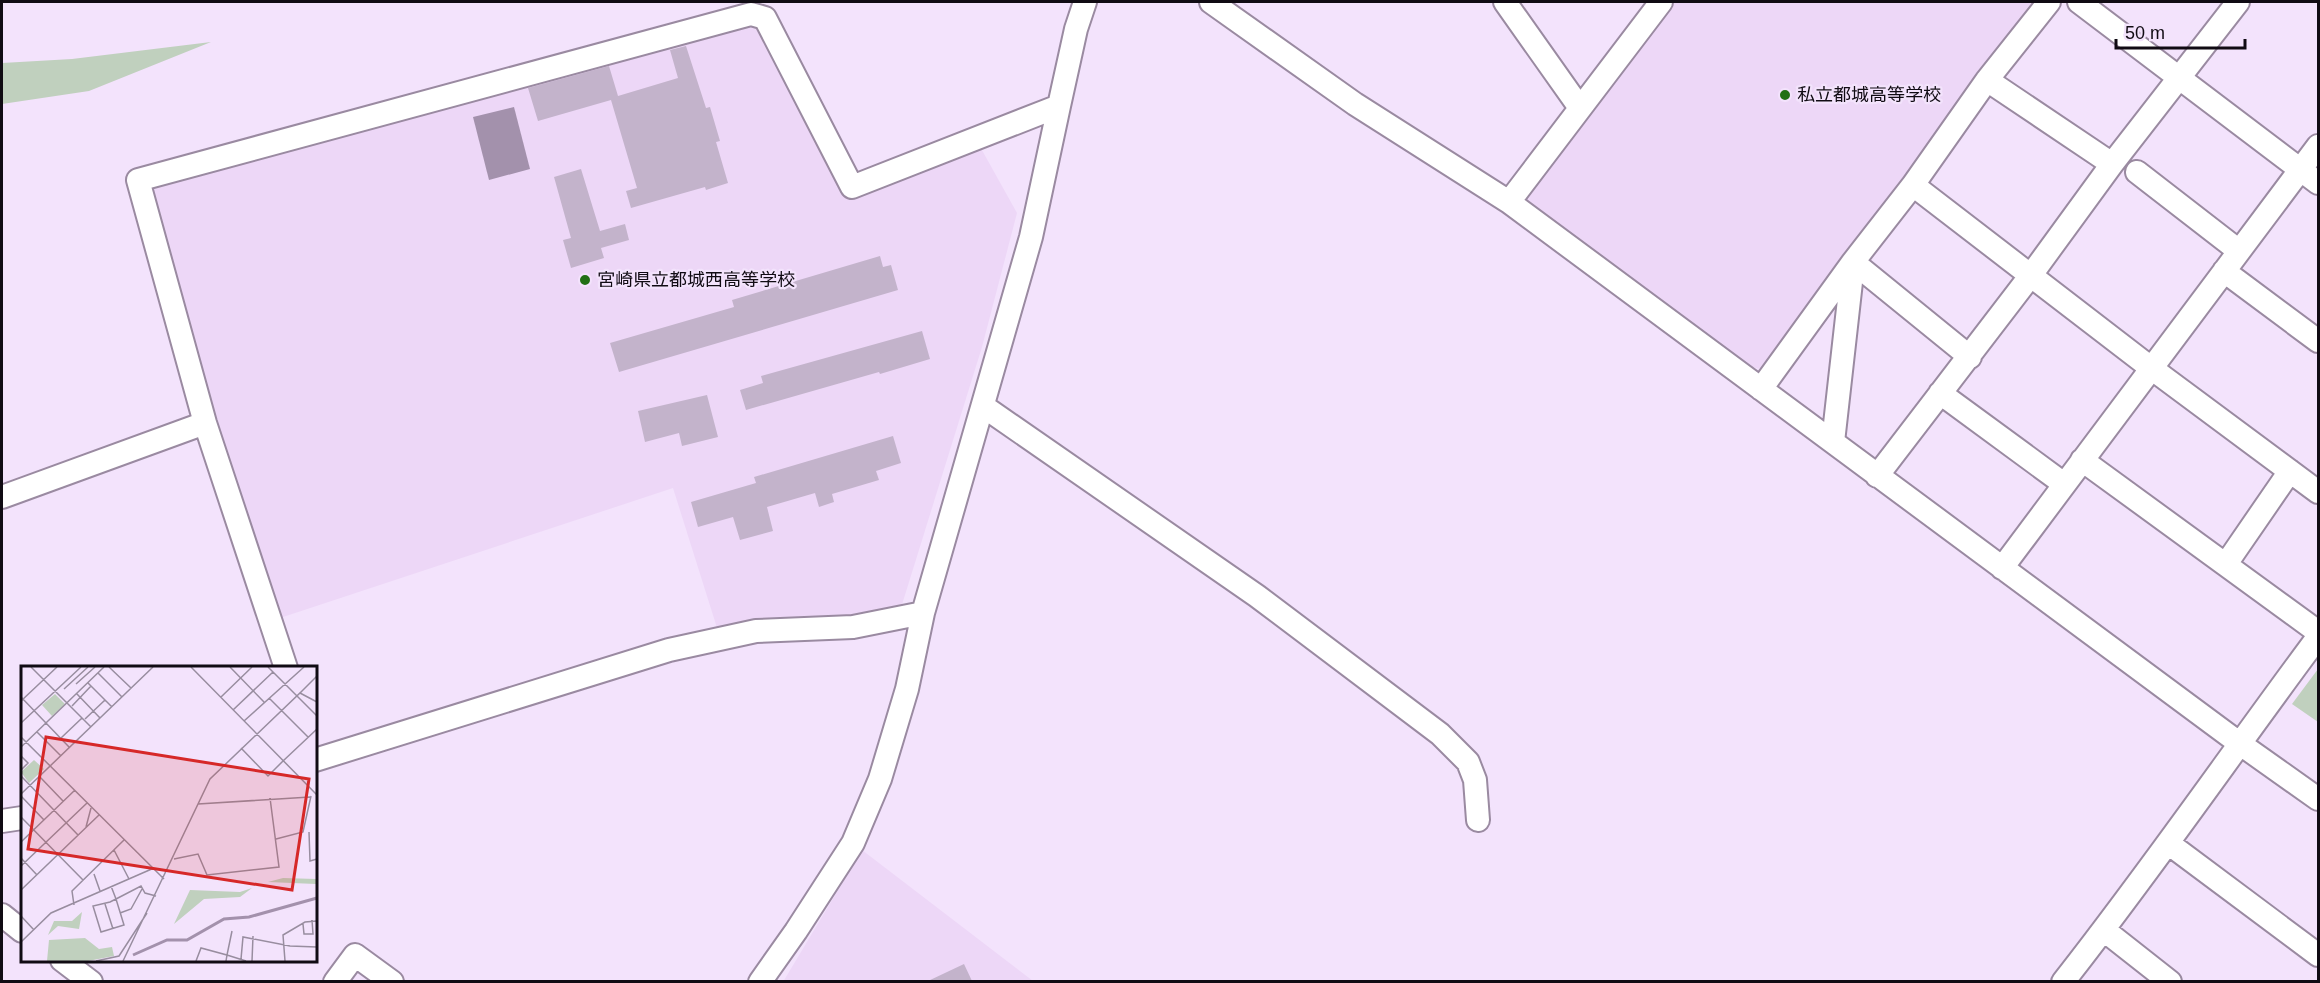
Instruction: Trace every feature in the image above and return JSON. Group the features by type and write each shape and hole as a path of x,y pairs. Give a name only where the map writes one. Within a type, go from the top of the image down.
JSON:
{"street":[{"path":"759,981 796,931 853,843 880,779 907,689 923,614 1031,237 1076,29 1085,2"},
{"path":"1213,2 1355,104 1509,202 2239,743 2319,799"},
{"path":"1505,2 1580,108"},
{"path":"1509,202 1661,2"},
{"path":"1761,389 1853,262 1913,185 1987,80 2049,2"},
{"path":"2079,2 2310,177"},
{"path":"1877,476 1970,357 2112,164 2238,2"},
{"path":"285,666 205,423 138,180 751,14 765,18 852,187 1059,106"},
{"path":"1987,80 2112,164"},
{"path":"2002,568 2239,251 2310,177 2319,146"},
{"path":"2138,172 2239,251"},
{"path":"1913,185 2151,368 2319,492"},
{"path":"1853,262 1970,357"},
{"path":"1833,442 1853,262"},
{"path":"2224,271 2319,341"},
{"path":"1940,393 2064,484"},
{"path":"983,406 1257,596 1440,734 1468,762 1475,780 1479,820"},
{"path":"2,497 205,423"},
{"path":"2082,460 2319,632"},
{"path":"2226,564 2290,471"},
{"path":"316,760 669,650 713,639 756,631 853,627 923,614"},
{"path":"2063,981 2104,930 2319,637"},
{"path":"2,821 21,818"},
{"path":"2168,843 2319,955"},
{"path":"2,915 21,930"},
{"path":"2104,930 2170,981"},
{"path":"335,981 356,955 392,981"},
{"path":"65,962 91,981"}],"shaded area":[{"name":"私立都城高等学校","path":"1672,2 2038,2 1769,364 1761,369 1752,367 1525,201 1531,188"},
{"name":"宮崎県立都城西高等学校","path":"756,21 849,194 978,143 1017,213 982,347 900,611 718,631 673,488 277,619 208,411 149,202 152,183"},
{"path":"514,107 530,169 489,180 473,117"},
{"path":"862,850 1033,981 783,982"}],"green space":[{"path":"211,42 89,91 2,104 2,63 72,59"},
{"path":"2318,669 2318,722 2292,704"}],"building":[{"path":"686,46 706,108 710,107 720,141 716,142 728,183 706,190 705,187 631,208 626,191 637,188 611,100 538,121 528,88 609,66 618,96 678,78 670,50"},
{"path":"581,169 600,231 625,224 629,240 601,248 604,258 571,268 563,240 571,238 554,177"},
{"path":"880,256 883,267 891,265 898,290 619,372 610,343 734,307 732,300"},
{"path":"922,331 930,359 746,410 740,390 763,383 761,376"},
{"path":"707,395 718,437 682,446 679,433 645,442 638,411"},
{"path":"893,436 901,463 876,471 879,480 832,494 834,502 819,507 815,493 767,507 773,531 740,540 733,517 698,527 691,502 756,483 754,477"},
{"path":"964,964 972,981 928,981"}],"place":[{"name":"私立都城高等学校","path":"1785,95"},
{"name":"宮崎県立都城西高等学校","path":"585,280"}]}
